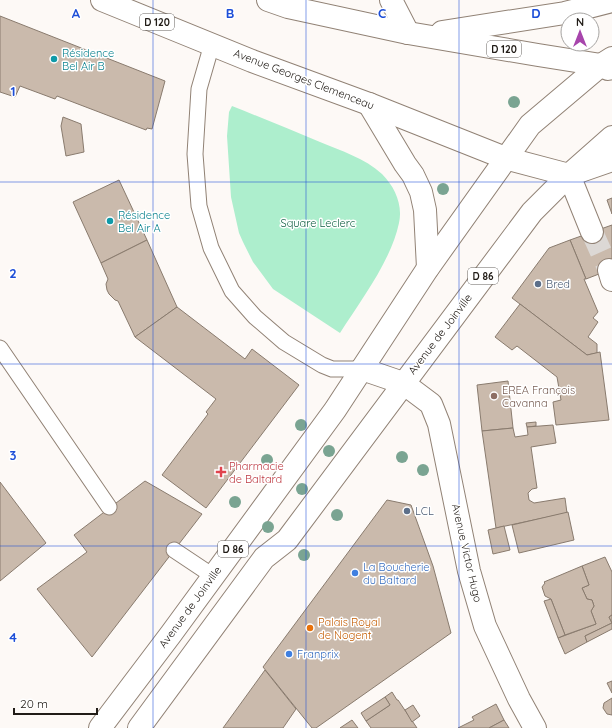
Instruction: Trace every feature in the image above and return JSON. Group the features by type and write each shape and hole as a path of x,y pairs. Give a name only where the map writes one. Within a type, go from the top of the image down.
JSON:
{"main road":[{"name":"Avenue Georges Clemenceau","path":"102,0 506,158"},
{"name":"D 120","path":"268,0 288,7 416,34 538,56 608,65"},
{"path":"391,0 416,34 566,13 612,0"},
{"name":"D 86","path":"506,158 530,125 608,65"},
{"path":"369,104 413,175 421,192 425,210 428,268"},
{"name":"D 86","path":"569,175 612,137"},
{"name":"D 120","path":"506,158 569,175"},
{"name":"Avenue de Joinville","path":"100,728 171,634 335,410 428,268 506,158"},
{"path":"592,232 569,175 612,160"},
{"name":"Avenue de Joinville","path":"139,728 264,558 287,540 532,212 569,175"},
{"name":"Avenue de Joinville","path":"362,368 403,383"},
{"name":"Avenue Victor Hugo","path":"403,383 431,404 439,424 469,571 485,626 519,700 535,728"}],"lane":[{"path":"212,44 199,88 195,154 199,206 211,248 232,291 255,317 284,342 322,365 332,369 362,368"},
{"path":"0,348 109,507"},
{"path":"174,550 213,576"}],"green space":[{"name":"Square Leclerc","path":"232,106 360,159 382,174 394,190 400,210 399,223 395,237 382,266 366,294 340,333 273,289 253,262 243,242 239,233 231,197 227,136 229,112"}],"building":[{"name":"Résidence Bel Air B","path":"0,16 165,81 152,129 147,128 146,130 57,96 55,99 20,86 15,97 0,92"},
{"path":"63,117 81,124 84,152 66,156 61,126"},
{"name":"Résidence Bel Air A","path":"119,180 147,240 101,263 73,202"},
{"path":"612,198 612,214 607,200"},
{"path":"612,225 612,269 586,279 570,240"},
{"path":"147,240 177,307 135,337 118,301 109,294 107,290 106,284 108,279 101,263"},
{"path":"570,240 598,312 593,318 598,322 588,337 597,344 597,353 587,355 512,298 549,248"},
{"path":"520,304 587,355 600,352 609,420 556,425 553,402 561,400 557,377 517,346 512,350 495,337"},
{"path":"177,307 245,359 252,349 299,385 206,508 162,475 208,414 206,412 216,399 135,337"},
{"name":"EREA François Cavanna","path":"508,381 513,428 482,431 477,385"},
{"path":"536,422 536,426 527,427 526,423"},
{"path":"553,425 556,443 531,447 537,488 532,489 528,493 529,500 534,503 565,498 567,513 496,528 482,431 513,428 515,437 528,435 527,427"},
{"path":"145,481 202,514 92,657 37,589 87,552 74,535"},
{"path":"0,482 46,543 0,581"},
{"path":"387,500 411,505 433,566 451,633 316,728 312,728 263,667"},
{"path":"568,512 574,540 519,553 512,525"},
{"path":"504,526 510,550 493,554 488,530"},
{"path":"605,557 612,572 612,615 609,617 612,623 585,636 587,642 565,654 558,638 596,624 591,611 594,606 592,600 587,599 582,588 589,585 582,566"},
{"path":"582,566 589,585 582,588 587,599 592,600 594,606 591,611 596,624 565,635 551,599 545,596 542,587 545,583 544,582"},
{"path":"551,599 565,635 558,638 544,601"},
{"path":"612,615 612,623 609,617"},
{"path":"612,623 612,629 587,642 585,636"},
{"path":"265,670 296,709 283,728 223,728"},
{"path":"612,681 612,693 607,683"},
{"path":"392,692 417,728 371,728 366,721 390,705 385,697"},
{"path":"385,697 390,705 366,721 361,713"},
{"path":"612,698 612,715 607,714 603,708 604,703"},
{"path":"496,704 504,720 489,728 458,728 474,720 472,717"},
{"path":"413,705 420,716 412,722 405,710"},
{"path":"352,720 358,728 340,728"},
{"path":"504,720 509,728 489,728"}],"tunnel":[{"path":"592,232 609,270"}],"place":[{"name":"Résidence Bel Air B","path":"54,59"},
{"name":"Résidence Bel Air A","path":"110,221"},
{"name":"Bred","path":"538,284"},
{"name":"EREA François Cavanna","path":"494,396"},
{"name":"Pharmacie de Baltard","path":"221,472"},
{"name":"LCL","path":"407,511"},
{"name":"La Boucherie du Baltard","path":"355,573"},
{"name":"Palais Royal de Nogent","path":"310,628"},
{"name":"Franprix","path":"289,654"}]}
